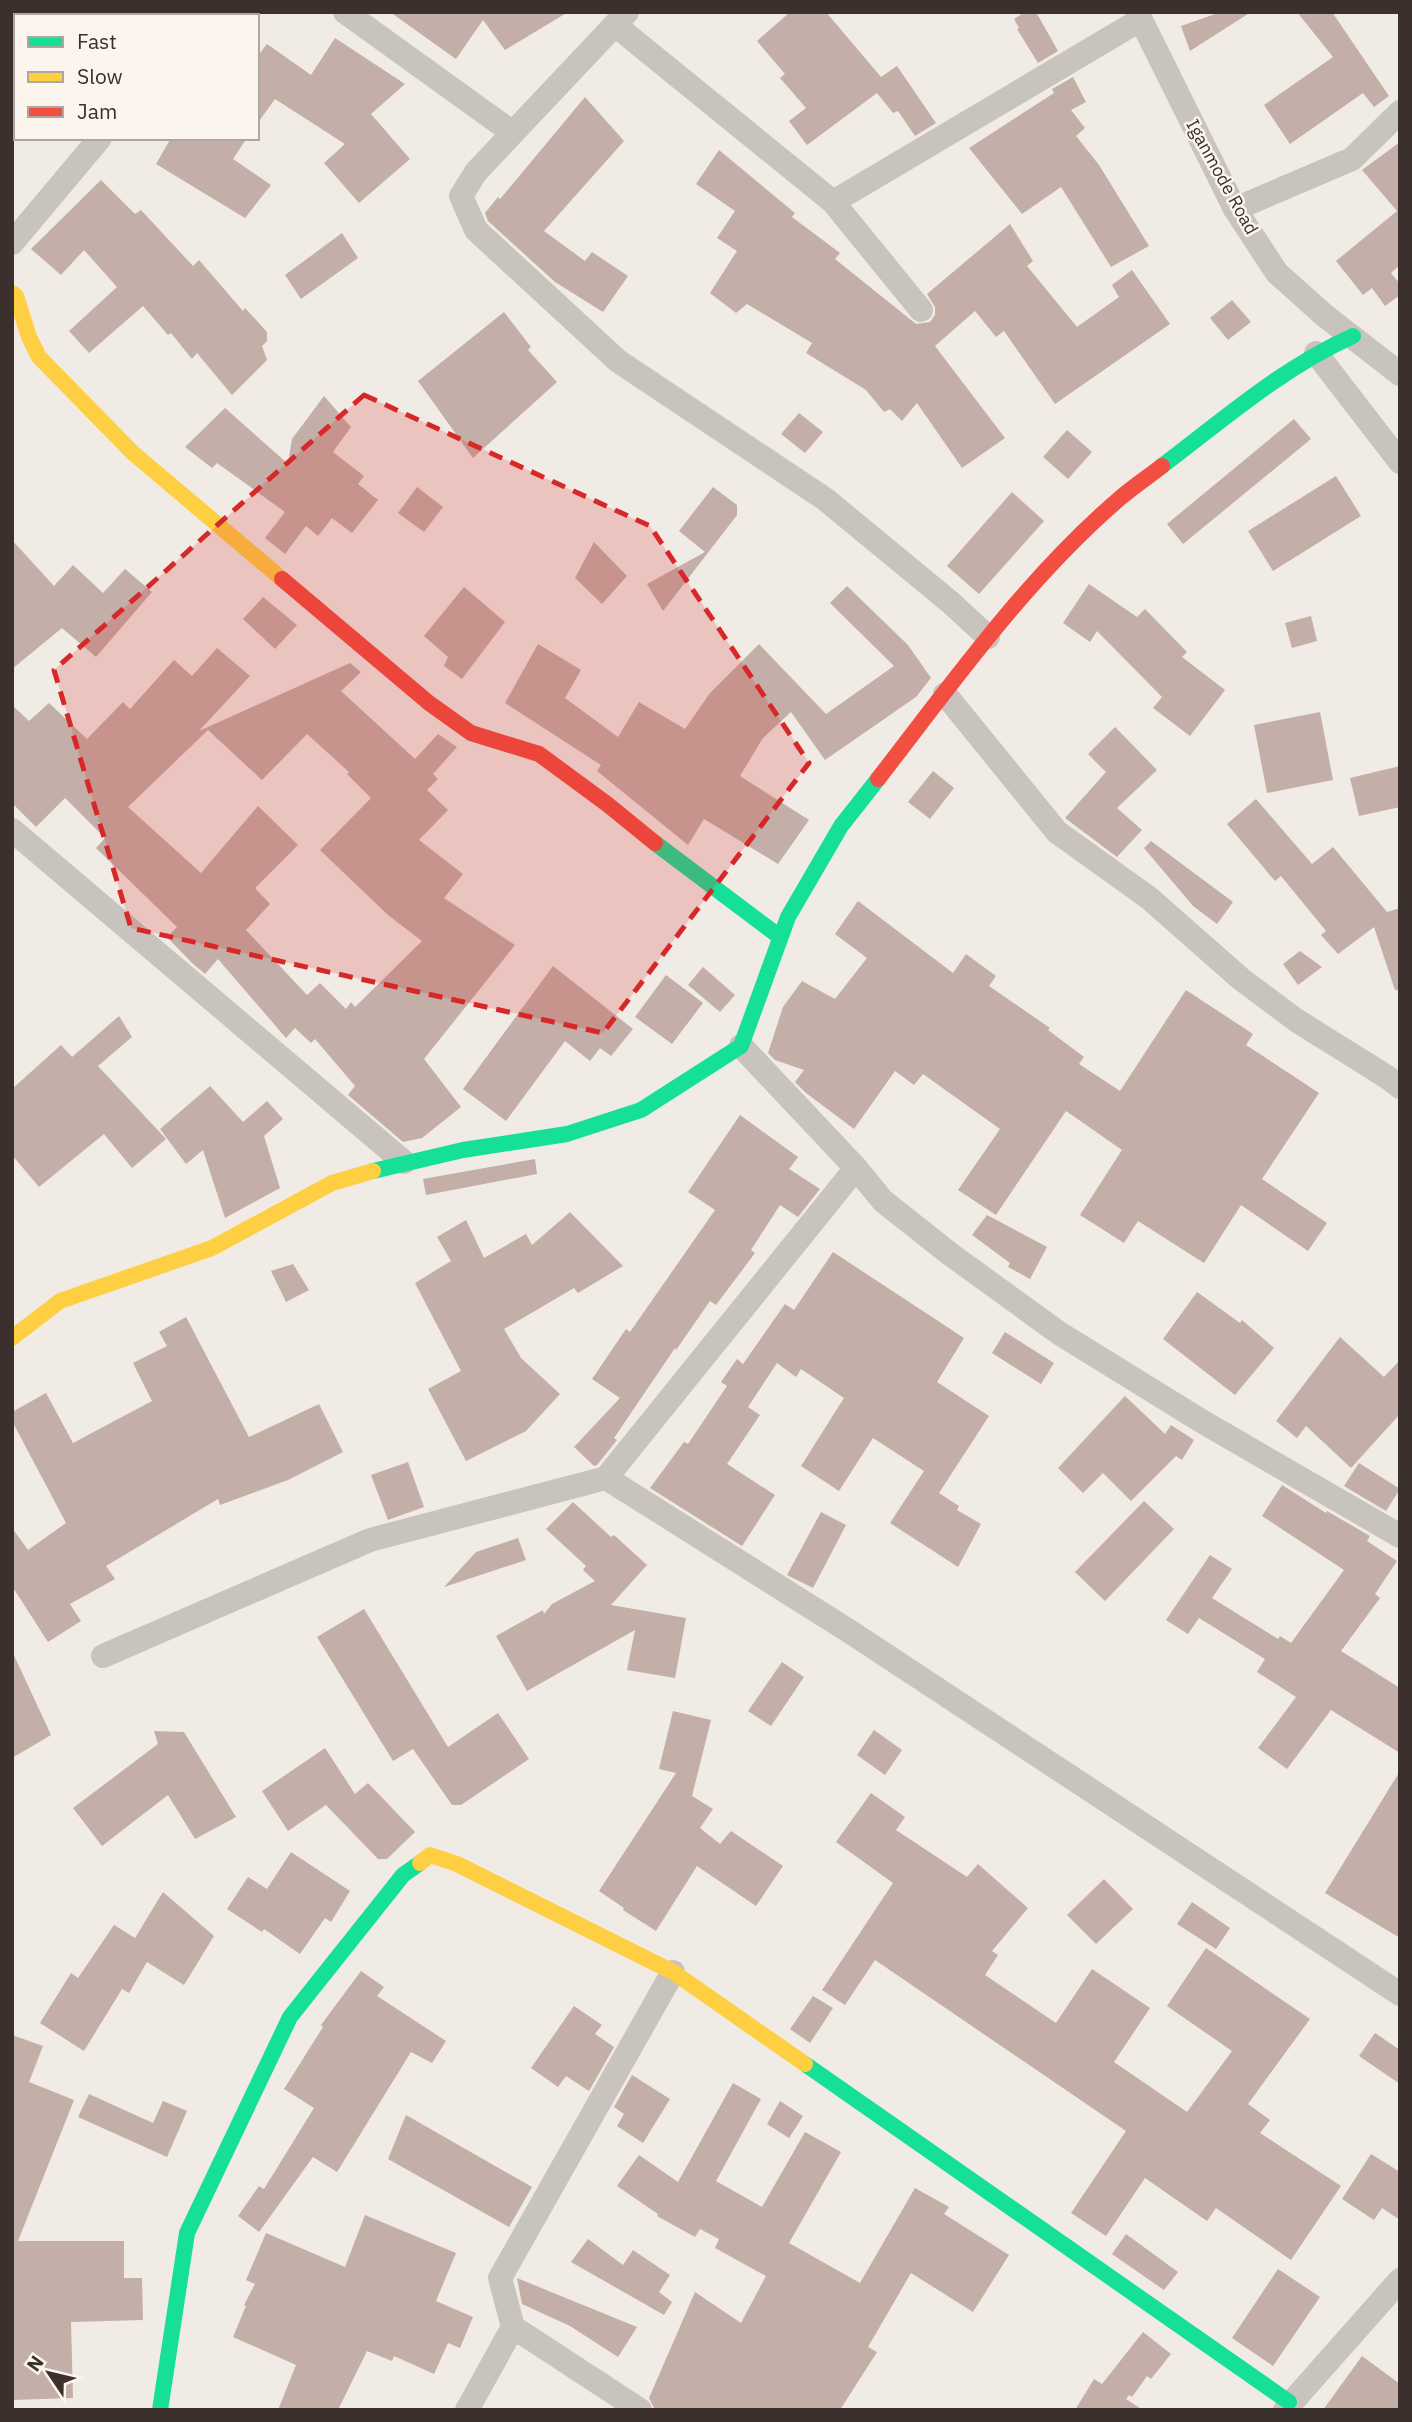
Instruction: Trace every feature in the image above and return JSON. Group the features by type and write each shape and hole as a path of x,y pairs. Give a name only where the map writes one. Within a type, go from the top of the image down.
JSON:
{"street":[{"path":"345,12 513,133"},
{"path":"833,202 1138,16"},
{"name":"Iganmode Road","path":"1138,16 1235,209 1277,273 1324,315 1400,374"},
{"path":"921,310 833,202 621,18 476,172 461,196 476,230 618,361 824,499 950,602 988,637"},
{"path":"1235,209 1352,159 1400,112"},
{"path":"12,243 98,140"},
{"path":"12,293 16,296 29,337 39,356 133,453 429,703 471,733 539,754 780,937"},
{"path":"12,1338 60,1301 212,1248 332,1183 404,1162 567,1134 641,1110 741,1045 788,917 841,826 988,637 1059,557 1119,499 1283,374 1317,353 1353,336"},
{"path":"1317,353 1400,462"},
{"path":"945,694 1057,832 1149,898 1241,979 1296,1020 1400,1087"},
{"path":"12,830 404,1162"},
{"path":"741,1045 883,1200 950,1254 1059,1333 1203,1422 1400,1536"},
{"path":"103,1656 370,1541 606,1478 856,1168"},
{"path":"606,1478 849,1631 1400,1994"},
{"path":"160,2410 187,2233 290,2017 403,1875 429,1855 457,1864 673,1972 1287,2406 1400,2280"},
{"path":"640,2410 513,2327 500,2278 673,1972"},
{"path":"467,2410 513,2327"}],"highlighted area":[{"path":"364,395 650,526 809,763 603,1033 131,928 54,670"}],"building":[{"path":"390,12 568,12 505,50 483,20 456,59"},
{"path":"790,12 826,12 881,77 897,66 936,123 915,136 898,111 893,113 877,93 807,145 789,121 806,108 780,78 785,74 757,41"},
{"path":"1025,12 1036,12 1058,51 1038,63 1017,29 1019,28 1014,19"},
{"path":"1221,12 1251,12 1190,51 1181,26"},
{"path":"1297,12 1332,12 1389,96 1374,107 1363,93 1290,144 1264,105 1333,57"},
{"path":"335,38 405,84 371,114 410,159 359,203 324,163 345,144 275,99 259,121 259,54 267,44 311,75"},
{"path":"1073,77 1086,102 1071,110 1085,128 1076,136 1099,165 1149,246 1111,267 1061,187 1022,214 969,148 1054,93 1052,89"},
{"path":"585,97 624,141 544,231 585,261 592,252 628,276 603,312 555,282 488,221 485,213 498,197 500,199"},
{"path":"170,140 246,140 233,159 271,185 245,218 156,164"},
{"path":"1400,142 1400,265 1391,273 1400,284 1400,295 1385,306 1372,288 1363,295 1336,261 1397,211 1362,170"},
{"path":"719,150 795,213 792,217 840,253 835,259 916,324 930,322 935,315 935,307 927,294 1010,224 1033,261 1027,266 1077,327 1119,297 1112,285 1132,270 1170,324 1055,404 1004,331 996,337 975,311 935,346 1005,438 962,468 917,403 902,421 890,409 884,412 866,390 806,353 812,343 747,304 736,313 710,293 737,251 717,238 735,211 696,184"},
{"path":"101,180 135,214 141,210 193,266 199,260 243,311 245,308 267,332 267,341 262,346 267,360 232,395 197,353 192,359 171,333 168,335 143,306 89,353 69,331 117,287 84,250 61,275 31,249"},
{"path":"342,233 358,258 301,299 285,275"},
{"path":"1232,300 1251,322 1228,340 1210,318"},
{"path":"504,312 531,347 528,350 557,382 473,458 418,381"},
{"path":"324,396 351,427 333,452 364,476 358,484 378,500 352,533 332,518 318,536 306,526 285,554 265,538 285,512 217,463 212,468 185,447 225,408 288,464 292,439"},
{"path":"799,413 823,432 805,453 781,434"},
{"path":"1294,419 1311,439 1183,544 1167,524"},
{"path":"1067,430 1092,452 1068,479 1043,457"},
{"path":"1336,476 1361,516 1273,571 1248,531"},
{"path":"417,487 443,507 424,532 398,513"},
{"path":"713,487 737,505 737,515 663,611 647,584 705,552 679,531"},
{"path":"1012,492 1044,521 979,594 947,566"},
{"path":"12,540 54,586 73,565 103,593 125,569 152,592 96,657 62,628 12,669"},
{"path":"594,542 627,576 602,604 575,578"},
{"path":"1089,584 1137,617 1145,609 1187,652 1182,657 1225,690 1190,736 1153,708 1162,697 1097,631 1090,642 1063,623"},
{"path":"847,586 908,645 931,678 916,697 825,760 791,712 763,738 740,776 809,820 778,864 704,819 688,845 597,771 601,765 505,703 538,644 581,670 565,698 618,737 639,702 685,729 710,693 759,644 826,714 894,666 830,603"},
{"path":"464,587 505,622 462,679 444,666 448,657 424,636"},
{"path":"263,597 297,625 275,649 243,619"},
{"path":"1311,616 1317,641 1292,648 1285,623"},
{"path":"217,648 250,676 199,731 350,663 361,672 341,691 415,759 438,734 457,747 433,774 438,779 427,790 448,810 419,840 463,874 444,898 515,945 424,1059 461,1107 422,1138 403,1142 348,1095 355,1086 315,1039 311,1043 295,1028 286,1038 218,959 205,974 192,963 167,937 177,927 96,848 105,838 65,798 36,827 12,803 12,705 29,721 49,703 87,739 123,702 130,709 174,660 192,676","holes":["208,730 262,780 307,734 349,772 347,774 371,798 320,850 388,915 422,941 355,1007 351,1002 346,1009 320,983 307,995 246,930 270,904 255,888 298,845 258,806 201,873 128,807"]},
{"path":"1320,712 1333,780 1267,793 1254,725"},
{"path":"1115,727 1157,770 1117,808 1142,830 1117,857 1065,818 1106,772 1088,754"},
{"path":"1400,766 1400,807 1359,816 1350,778"},
{"path":"933,771 954,788 930,819 908,802"},
{"path":"1256,799 1312,864 1333,847 1387,912 1400,908 1400,990 1395,990 1374,927 1338,954 1321,935 1326,931 1281,876 1275,881 1227,824"},
{"path":"1151,841 1233,902 1217,924 1193,906 1144,848"},
{"path":"858,901 953,973 966,954 996,976 989,986 1050,1028 1048,1030 1084,1057 1079,1064 1120,1091 1186,990 1253,1034 1246,1045 1319,1093 1262,1179 1327,1223 1308,1251 1241,1205 1204,1263 1138,1221 1124,1243 1080,1215 1122,1150 1066,1111 996,1215 958,1190 1000,1129 923,1074 914,1085 895,1071 854,1129 806,1093 795,1082 804,1070 775,1060 768,1053 783,1007 802,981 835,999 867,958 835,934"},
{"path":"1300,951 1322,967 1298,985 1283,964"},
{"path":"553,966 633,1029 611,1056 600,1048 590,1061 565,1041 506,1121 463,1089"},
{"path":"703,967 735,995 720,1012 688,985"},
{"path":"666,975 703,1003 672,1044 635,1017"},
{"path":"119,1016 132,1037 98,1066 166,1139 132,1168 104,1134 39,1187 12,1155 12,1089 61,1045 72,1057"},
{"path":"210,1086 243,1122 267,1101 283,1119 264,1136 280,1188 225,1218 203,1150 186,1164 160,1129"},
{"path":"740,1115 798,1157 789,1169 820,1189 798,1217 780,1205 751,1250 755,1253 716,1305 710,1301 614,1438 617,1440 594,1466 574,1447 620,1398 592,1379 626,1329 630,1332 715,1210 688,1192"},
{"path":"535,1159 537,1174 426,1195 423,1179"},
{"path":"570,1212 623,1266 578,1293 574,1288 504,1329 521,1358 560,1394 526,1431 466,1461 428,1389 461,1371 415,1283 451,1261 437,1237 466,1220 484,1258 526,1234 532,1245"},
{"path":"987,1215 1047,1247 1030,1279 1008,1267 1010,1263 972,1235"},
{"path":"833,1252 964,1338 937,1382 989,1416 939,1493 959,1506 957,1510 981,1524 958,1567 890,1523 924,1471 873,1438 839,1491 801,1466 844,1398 801,1369 796,1377 777,1363 748,1407 760,1415 727,1464 775,1495 742,1546 650,1488 684,1442 688,1444 727,1386 721,1382 737,1359 743,1364 785,1304 794,1310"},
{"path":"293,1264 309,1290 286,1302 271,1271"},
{"path":"1197,1292 1240,1323 1242,1320 1274,1348 1235,1395 1163,1339"},
{"path":"186,1317 249,1437 319,1404 343,1452 288,1480 220,1505 218,1499 106,1566 115,1579 70,1604 81,1621 48,1642 12,1586 12,1528 28,1550 66,1523 12,1421 12,1412 46,1393 73,1443 152,1401 133,1363 167,1346 159,1332"},
{"path":"1005,1332 1054,1363 1041,1384 992,1353"},
{"path":"1340,1337 1384,1377 1400,1360 1400,1414 1351,1468 1306,1426 1297,1438 1276,1421"},
{"path":"1125,1396 1165,1434 1171,1425 1194,1440 1182,1460 1176,1456 1131,1501 1103,1473 1083,1493 1058,1468"},
{"path":"408,1462 424,1507 388,1520 371,1475"},
{"path":"1359,1463 1400,1489 1386,1511 1344,1486"},
{"path":"1282,1485 1326,1513 1327,1511 1370,1536 1367,1541 1397,1561 1375,1594 1380,1598 1341,1651 1400,1688 1400,1753 1331,1710 1287,1769 1258,1748 1296,1697 1257,1672 1265,1659 1199,1618 1188,1634 1166,1620 1210,1555 1232,1569 1212,1598 1278,1639 1280,1636 1291,1643 1344,1570 1262,1516"},
{"path":"1144,1501 1174,1529 1105,1601 1075,1572"},
{"path":"573,1502 647,1565 611,1605 686,1618 675,1678 627,1670 635,1630 527,1691 496,1636 543,1610 544,1614 552,1604 595,1581 583,1570 586,1566 546,1529"},
{"path":"821,1512 846,1525 813,1588 787,1575"},
{"path":"518,1538 526,1560 444,1587 476,1552"},
{"path":"364,1609 448,1747 498,1713 529,1759 461,1805 452,1805 413,1749 393,1761 317,1637"},
{"path":"12,1651 51,1735 12,1758"},
{"path":"782,1662 804,1677 771,1726 748,1711"},
{"path":"673,1711 711,1720 692,1796 713,1809 700,1828 720,1844 731,1831 783,1866 756,1906 697,1866 656,1931 599,1891 676,1773 659,1769"},
{"path":"874,1730 902,1750 885,1775 857,1755"},
{"path":"154,1731 184,1732 236,1817 195,1839 168,1795 102,1846 73,1808 158,1744"},
{"path":"325,1748 355,1794 368,1783 415,1832 387,1859 378,1859 326,1805 288,1831 262,1791"},
{"path":"1400,1771 1400,1938 1325,1893"},
{"path":"871,1793 905,1817 896,1830 967,1877 978,1864 1028,1908 992,1951 998,1955 985,1975 1056,2023 1092,1969 1150,2008 1114,2062 1187,2112 1232,2051 1167,2006 1206,1948 1310,2019 1248,2104 1270,2120 1260,2133 1341,2186 1291,2260 1216,2208 1207,2221 1145,2178 1106,2236 1071,2213 1126,2131 875,1960 845,2005 822,1990 893,1883 836,1842"},
{"path":"291,1852 350,1891 331,1922 325,1918 300,1954 264,1929 262,1932 227,1909 248,1877 267,1889"},
{"path":"1104,1879 1133,1909 1096,1944 1067,1915"},
{"path":"163,1892 214,1936 184,1985 147,1962 129,1993 122,1989 84,2051 40,2023 71,1973 78,1978 114,1925 135,1938"},
{"path":"1192,1902 1230,1928 1216,1949 1177,1924"},
{"path":"361,1971 384,1987 377,1996 446,2041 432,2063 411,2052 337,2172 313,2157 259,2232 238,2216 259,2186 264,2189 314,2108 284,2089 323,2027 321,2025"},
{"path":"813,1996 833,2008 810,2043 790,2029"},
{"path":"574,2006 602,2025 595,2034 614,2047 589,2091 566,2076 558,2087 531,2068"},
{"path":"1375,2033 1400,2050 1400,2084 1359,2056"},
{"path":"12,2035 43,2046 29,2082 74,2100 18,2241 124,2241 124,2278 142,2278 143,2320 71,2322 73,2398 12,2400"},
{"path":"632,2075 670,2099 643,2143 617,2126 624,2114 614,2107"},
{"path":"733,2083 761,2099 716,2181 762,2207 805,2132 841,2152 789,2243 860,2283 915,2188 949,2207 944,2214 1009,2255 973,2312 911,2273 868,2347 877,2352 840,2410 655,2410 649,2398 695,2292 741,2323 766,2276 715,2248 719,2239 700,2229 695,2237 657,2216 658,2214 617,2186 639,2155 678,2182"},
{"path":"89,2094 153,2123 163,2101 187,2111 167,2157 78,2117"},
{"path":"780,2101 803,2116 789,2138 767,2124"},
{"path":"406,2115 532,2187 509,2227 388,2159"},
{"path":"1371,2154 1400,2172 1400,2220 1382,2208 1374,2220 1342,2199"},
{"path":"365,2215 456,2253 436,2301 473,2317 460,2348 448,2343 434,2374 394,2356 392,2361 367,2351 338,2410 278,2410 296,2365 233,2337 246,2306 244,2305 255,2284 246,2280 266,2233 345,2267"},
{"path":"1126,2234 1178,2272 1164,2290 1112,2254"},
{"path":"588,2239 623,2265 633,2250 670,2275 659,2292 672,2302 664,2315 571,2262"},
{"path":"1278,2269 1320,2297 1273,2366 1232,2338"},
{"path":"517,2278 637,2327 618,2357 570,2326 522,2304"},
{"path":"1143,2332 1171,2354 1151,2379 1147,2376 1132,2397 1129,2395 1126,2399 1143,2410 1075,2410 1094,2379 1102,2384"},
{"path":"1362,2356 1400,2384 1400,2410 1323,2410"}],"traffic: fast":[{"path":"1162,466 1278,379 1353,336"},
{"path":"373,1171 463,1150 567,1134 641,1110 741,1046 788,917 841,826 878,779"},
{"path":"655,843 780,937"},
{"path":"160,2410 187,2233 290,2017 403,1875 420,1863"},
{"path":"805,2064 1289,2402"}],"traffic: slow":[{"path":"12,293 16,296 29,337 39,357 133,453 282,579"},
{"path":"12,1338 60,1301 212,1248 332,1183 373,1171"},
{"path":"420,1863 430,1855 457,1864 673,1972 805,2064"}],"traffic: jam":[{"path":"878,779 1022,597 1085,530 1119,499 1162,466"},
{"path":"282,579 429,703 471,733 539,754 655,843"}]}
